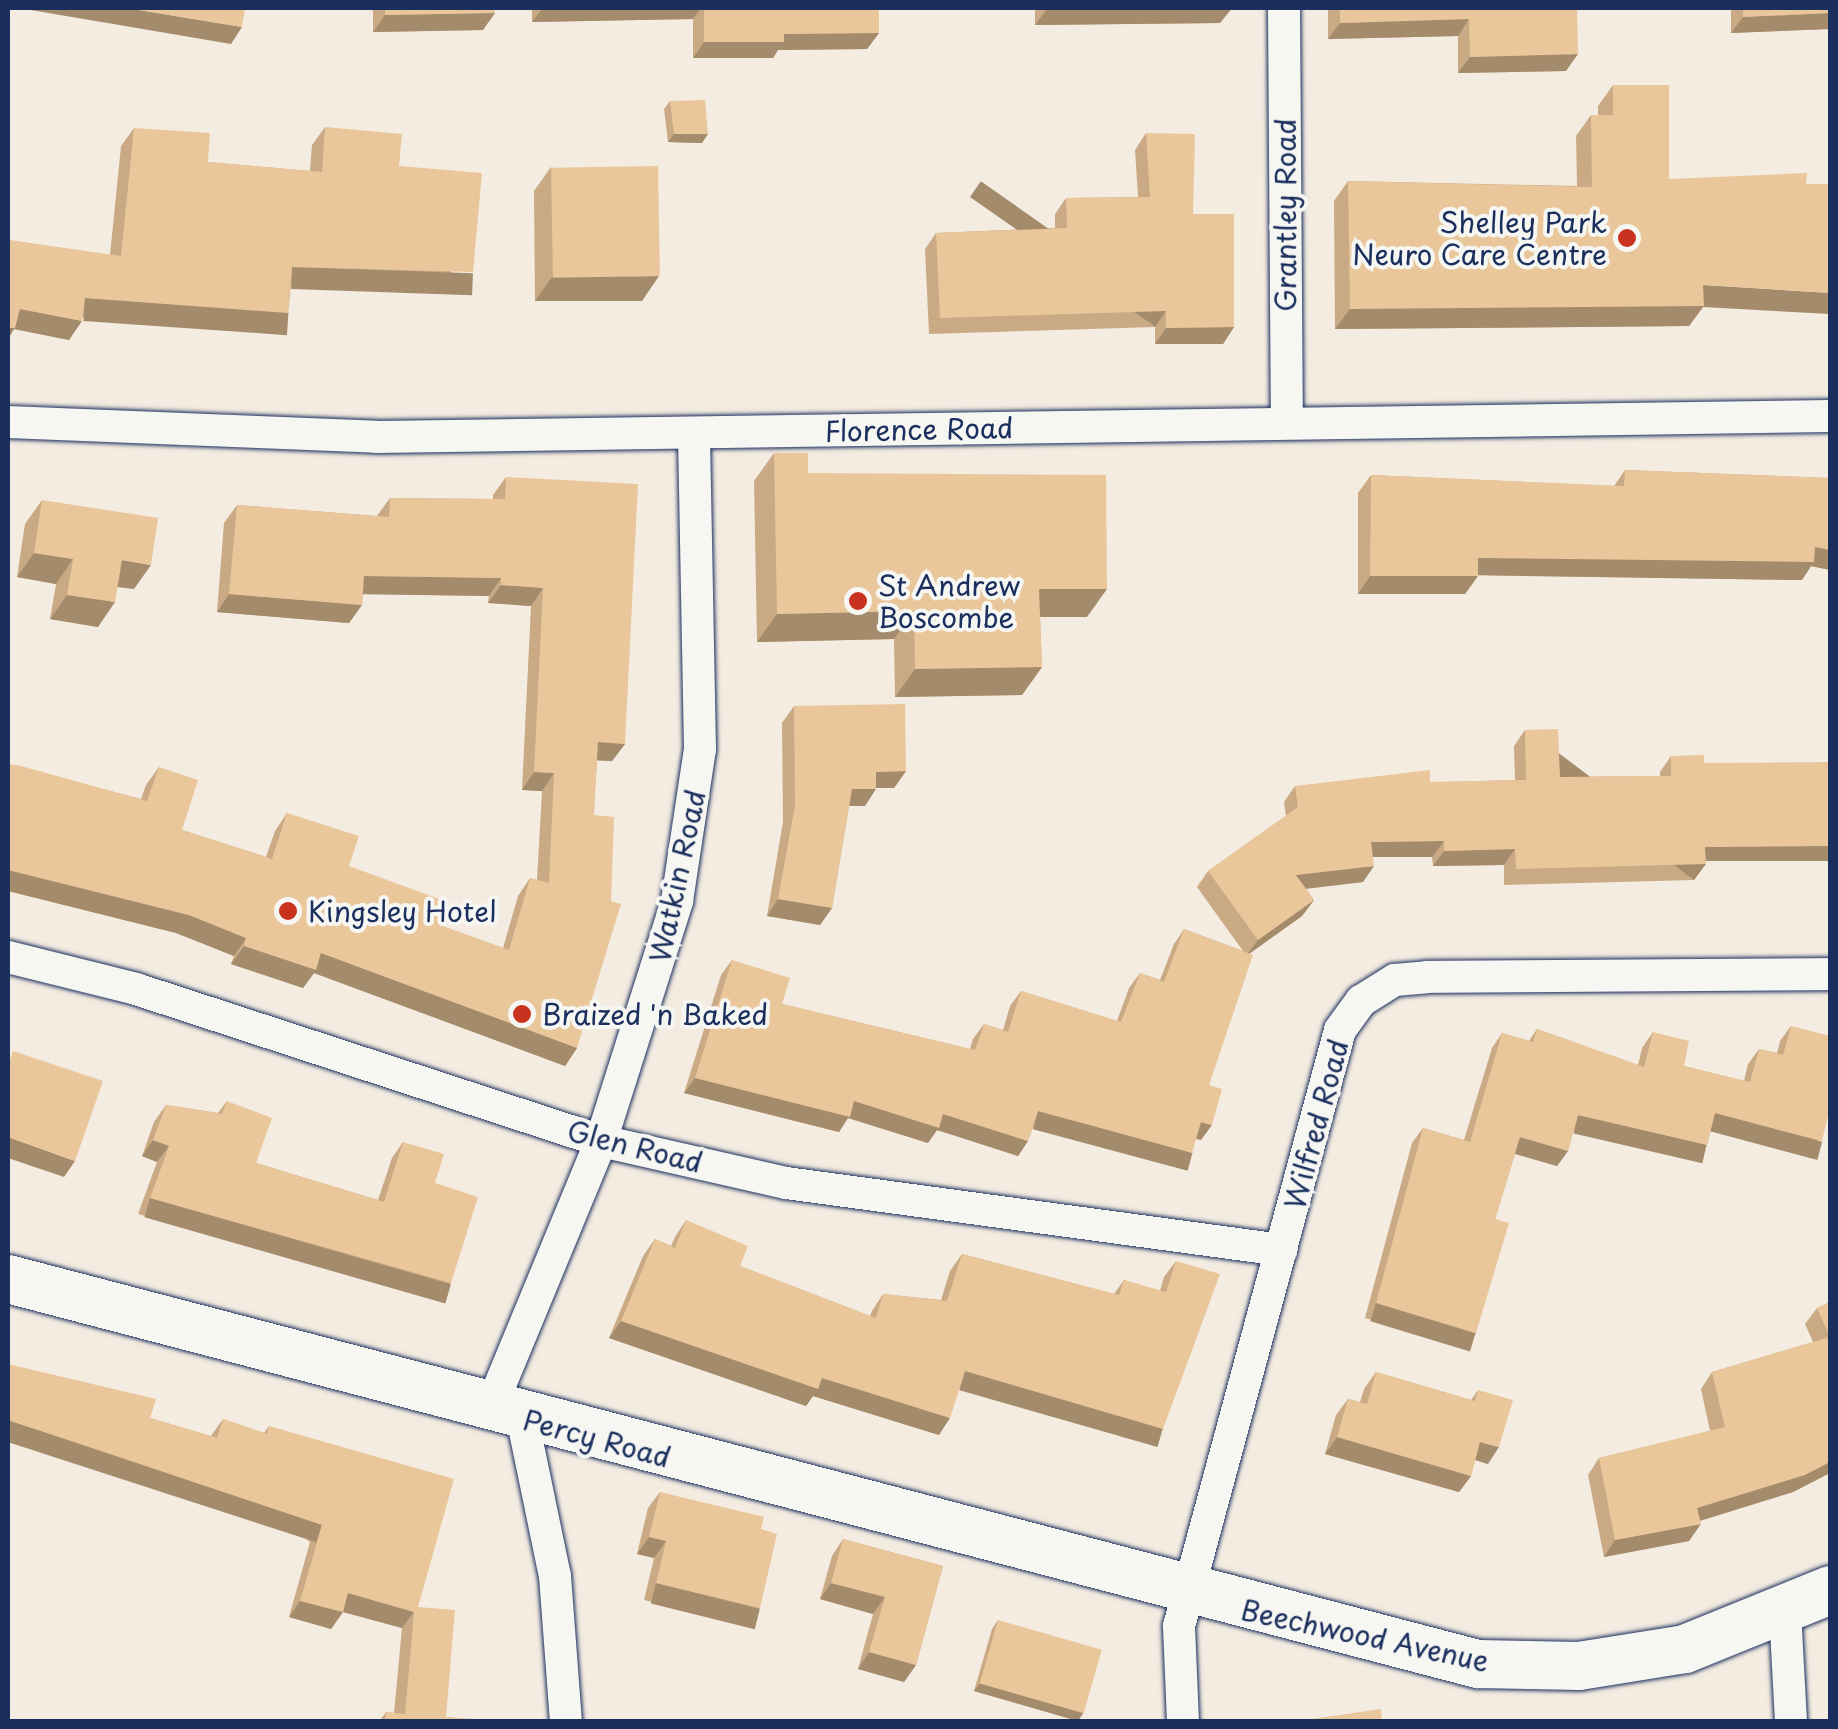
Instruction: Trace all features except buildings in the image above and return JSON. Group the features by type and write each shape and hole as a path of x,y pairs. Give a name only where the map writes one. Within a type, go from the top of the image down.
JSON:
{"street":[{"name":"Grantley Road","path":"1284,8 1287,422"},
{"name":"Florence Road","path":"8,422 377,437 1830,416"},
{"name":"Watkin Road","path":"506,1413 662,960 692,825 700,749 694,433"},
{"name":"Glen Road","path":"8,958 136,990 601,1141 786,1183 1282,1250"},
{"name":"Wilfred Road","path":"1183,1722 1179,1626 1340,1030 1361,1001 1396,980 1830,974"},
{"name":"Percy Road","path":"8,1279 1188,1595"},
{"path":"506,1413 554,1576 566,1722"},
{"name":"Beechwood Avenue","path":"1188,1595 1495,1665 1580,1666 1685,1648 1784,1612 1830,1590"},
{"path":"1784,1612 1791,1722"}],"place":[{"name":"Shelley Park Neuro Care Centre","path":"1627,238"},
{"name":"St Andrew Boscombe","path":"858,601"},
{"name":"Kingsley Hotel","path":"288,911"},
{"name":"Braized 'n Baked","path":"522,1014"}]}
